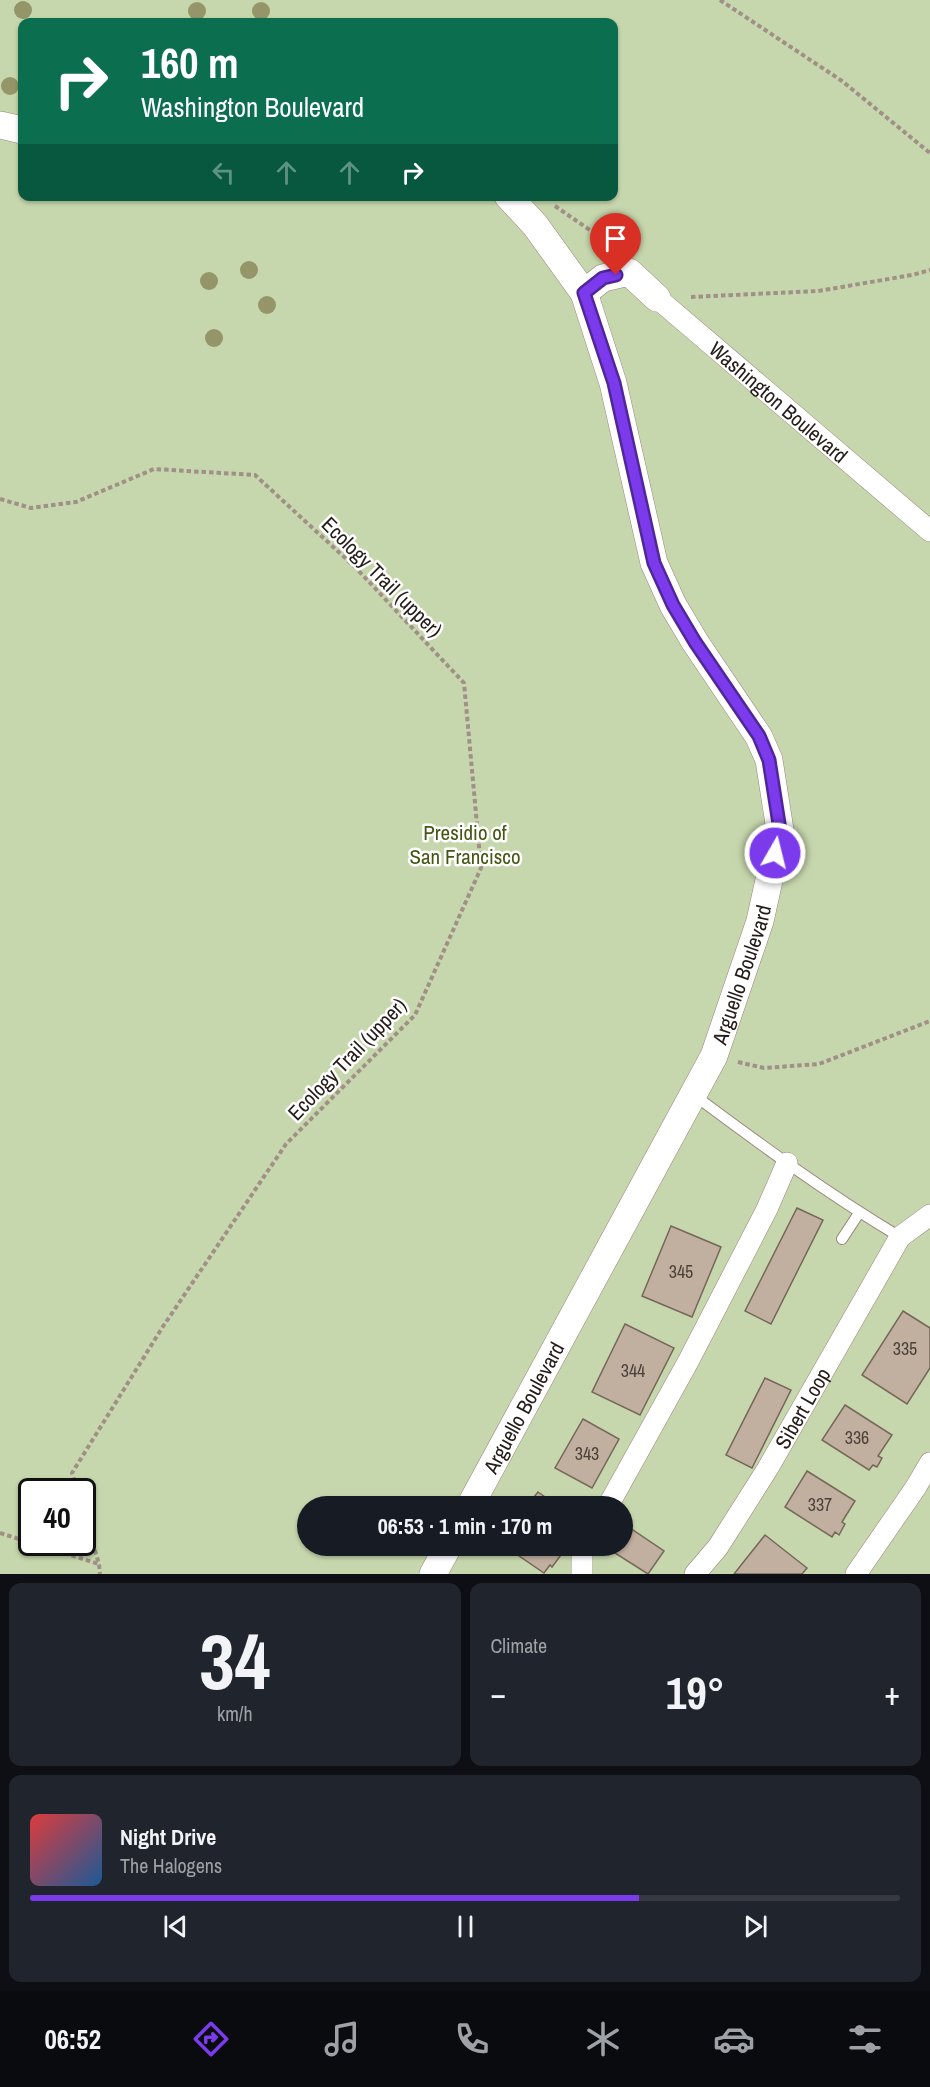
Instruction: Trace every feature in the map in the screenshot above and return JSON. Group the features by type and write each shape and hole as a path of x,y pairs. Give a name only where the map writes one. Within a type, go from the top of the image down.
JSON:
{"street":[{"path":"0,125 18,129"},
{"name":"Arguello Boulevard","path":"475,1496 714,1056 760,921 780,830 769,760 759,736 695,642 673,605 654,563 614,383 584,293 535,225 512,201"},
{"path":"584,293 603,278 629,272"},
{"name":"Washington Boulevard","path":"629,272 930,531"},
{"path":"614,1496 689,1360 767,1209 787,1163"},
{"path":"900,1237 930,1215"},
{"name":"Sibert Loop","path":"695,1574 718,1547 768,1468 900,1237"},
{"path":"856,1574 930,1463"},
{"path":"582,1556 582,1574"}],"lane":[{"path":"693,1095 859,1213 900,1237"},
{"path":"842,1239 859,1213"}],"path":[{"path":"720,0 842,81 930,153"},
{"path":"530,201 550,203 616,248 629,272"},
{"path":"657,298 732,297 818,291 930,270"},
{"name":"Ecology Trail (upper)","path":"0,499 31,508 76,502 154,469 255,475 356,568 464,683 481,868 416,1015 286,1144 162,1328 72,1473 74,1478"},
{"path":"714,1056 765,1068 819,1064 930,1021"},
{"path":"0,1533 99,1564"},
{"path":"96,1554 100,1574"}],"green space":[{"name":"Presidio of San Francisco","path":"0,0 930,0 930,1574 0,1574"}],"building":[{"path":"797,1208 823,1220 771,1324 745,1311"},
{"path":"671,1226 721,1247 692,1317 642,1296"},
{"path":"903,1311 930,1328 930,1368 907,1404 862,1375"},
{"path":"625,1324 674,1348 640,1415 592,1392"},
{"path":"765,1378 791,1390 752,1468 726,1455"},
{"path":"845,1405 892,1435 878,1456 882,1458 877,1467 873,1465 869,1470 822,1440"},
{"path":"583,1419 619,1439 592,1488 555,1468"},
{"path":"807,1471 855,1501 842,1522 845,1524 839,1535 835,1532 832,1537 785,1507"},
{"path":"633,1530 664,1551 648,1574 620,1556 633,1556"},
{"path":"765,1535 807,1568 802,1574 734,1574"},
{"path":"519,1556 560,1556 544,1573"}],"route":[{"path":"616,275 603,278 584,293 614,383 654,563 673,605 695,642 759,736 769,760 780,830 775,853"}]}
